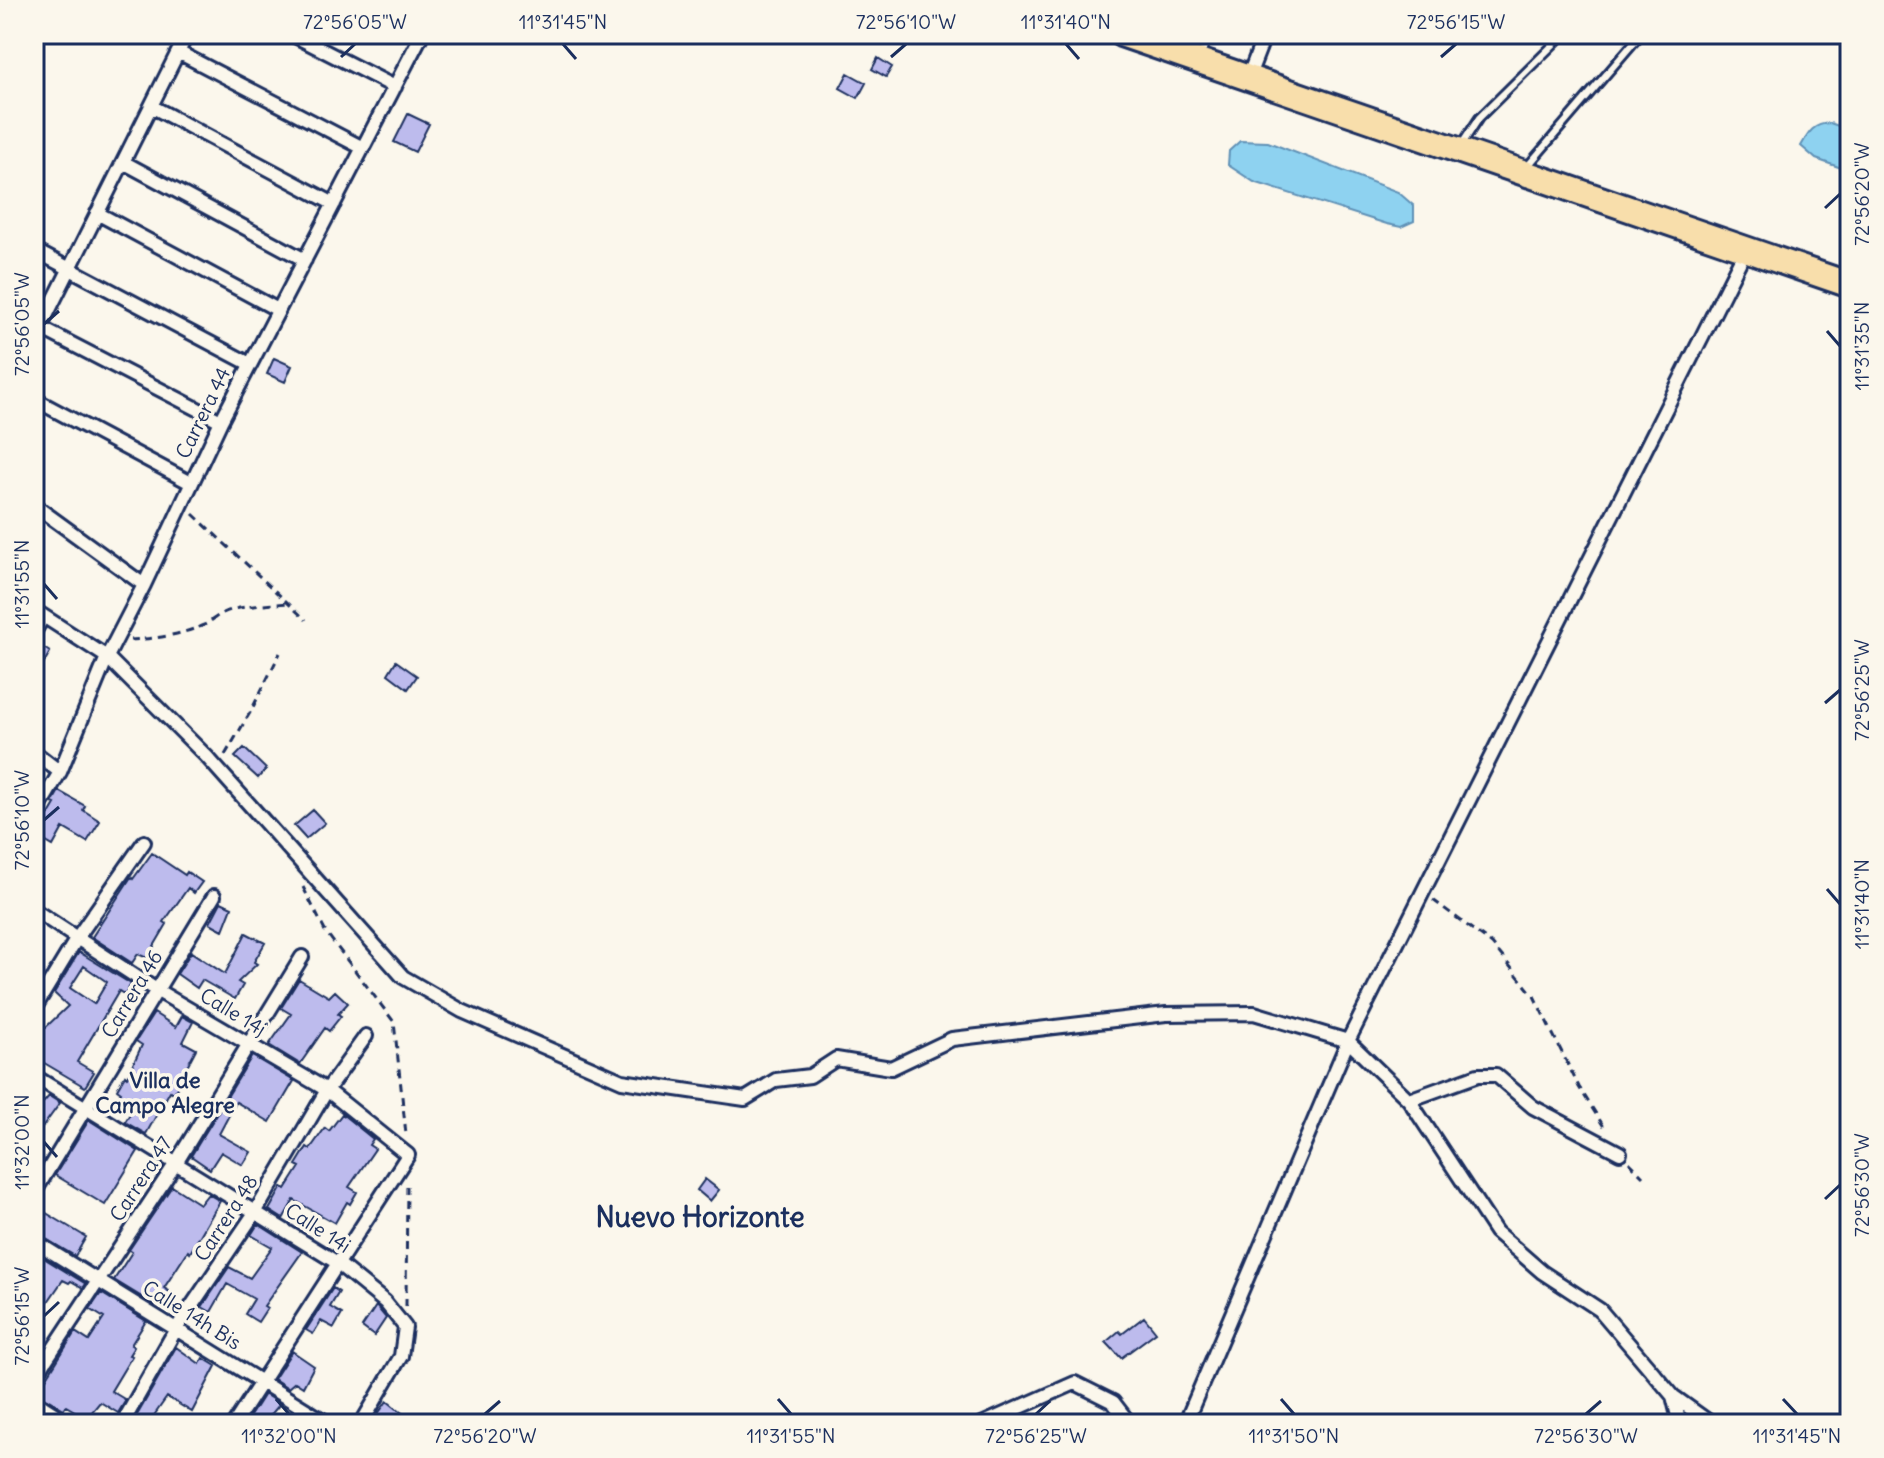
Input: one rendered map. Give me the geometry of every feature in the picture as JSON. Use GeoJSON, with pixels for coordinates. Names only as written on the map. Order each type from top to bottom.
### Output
{"type":"FeatureCollection","features":[{"type":"Feature","properties":{"kind":"highway"},"geometry":{"type":"LineString","coordinates":[[1131,36],[1850,285]]}},
{"type":"Feature","properties":{"kind":"street"},"geometry":{"type":"LineString","coordinates":[[34,340],[37,326],[69,269],[187,34]]}},
{"type":"Feature","properties":{"kind":"street"},"geometry":{"type":"LineString","coordinates":[[291,34],[395,87]]}},
{"type":"Feature","properties":{"kind":"street","name":"Carrera 44"},"geometry":{"type":"LineString","coordinates":[[34,816],[60,772],[116,637],[144,585],[221,421],[422,34]]}},
{"type":"Feature","properties":{"kind":"street"},"geometry":{"type":"LineString","coordinates":[[1248,78],[1265,34]]}},
{"type":"Feature","properties":{"kind":"street"},"geometry":{"type":"LineString","coordinates":[[178,52],[363,148]]}},
{"type":"Feature","properties":{"kind":"street"},"geometry":{"type":"LineString","coordinates":[[151,106],[334,204]]}},
{"type":"Feature","properties":{"kind":"street"},"geometry":{"type":"LineString","coordinates":[[123,162],[305,260]]}},
{"type":"Feature","properties":{"kind":"street"},"geometry":{"type":"LineString","coordinates":[[97,213],[278,310]]}},
{"type":"Feature","properties":{"kind":"street"},"geometry":{"type":"LineString","coordinates":[[1185,1424],[1348,1041],[1746,249]]}},
{"type":"Feature","properties":{"kind":"street"},"geometry":{"type":"LineString","coordinates":[[34,250],[250,364]]}},
{"type":"Feature","properties":{"kind":"street"},"geometry":{"type":"LineString","coordinates":[[37,326],[221,421]]}},
{"type":"Feature","properties":{"kind":"street"},"geometry":{"type":"LineString","coordinates":[[34,399],[191,483]]}},
{"type":"Feature","properties":{"kind":"street"},"geometry":{"type":"LineString","coordinates":[[34,505],[144,585]]}},
{"type":"Feature","properties":{"kind":"street"},"geometry":{"type":"LineString","coordinates":[[34,632],[39,613],[107,657],[218,768],[403,977],[462,1011],[622,1081],[745,1099],[776,1080],[810,1076],[836,1059],[891,1068],[952,1039],[1166,1014],[1254,1013],[1348,1041],[1409,1100],[1496,1232],[1542,1272],[1600,1310],[1673,1396],[1712,1424]]}},
{"type":"Feature","properties":{"kind":"street"},"geometry":{"type":"LineString","coordinates":[[34,752],[60,772]]}},
{"type":"Feature","properties":{"kind":"street"},"geometry":{"type":"LineString","coordinates":[[34,1009],[77,938],[144,842]]}},
{"type":"Feature","properties":{"kind":"street","name":"Carrera 46"},"geometry":{"type":"LineString","coordinates":[[34,1193],[214,896]]}},
{"type":"Feature","properties":{"kind":"street","name":"Calle 14j"},"geometry":{"type":"LineString","coordinates":[[34,910],[158,991],[327,1090],[408,1155]]}},
{"type":"Feature","properties":{"kind":"street","name":"Carrera 47"},"geometry":{"type":"LineString","coordinates":[[34,1378],[176,1163],[302,957]]}},
{"type":"Feature","properties":{"kind":"street","name":"Carrera 48"},"geometry":{"type":"LineString","coordinates":[[122,1424],[176,1329],[256,1211],[327,1090],[366,1036]]}},
{"type":"Feature","properties":{"kind":"street"},"geometry":{"type":"LineString","coordinates":[[1409,1100],[1478,1075],[1496,1075],[1533,1107],[1620,1153]]}},
{"type":"Feature","properties":{"kind":"street","name":"Calle 14i"},"geometry":{"type":"LineString","coordinates":[[34,1076],[336,1262],[385,1302],[405,1327]]}},
{"type":"Feature","properties":{"kind":"street"},"geometry":{"type":"LineString","coordinates":[[234,1424],[408,1155]]}},
{"type":"Feature","properties":{"kind":"street","name":"Calle 14h Bis"},"geometry":{"type":"LineString","coordinates":[[34,1241],[329,1424]]}},
{"type":"Feature","properties":{"kind":"street"},"geometry":{"type":"LineString","coordinates":[[361,1424],[401,1356],[405,1327]]}},
{"type":"Feature","properties":{"kind":"street"},"geometry":{"type":"LineString","coordinates":[[982,1424],[1075,1383],[1113,1402],[1130,1424]]}},
{"type":"Feature","properties":{"kind":"street"},"geometry":{"type":"LineString","coordinates":[[1673,1396],[1680,1424]]}},
{"type":"Feature","properties":{"kind":"street"},"geometry":{"type":"LineString","coordinates":[[34,1401],[70,1424]]}},
{"type":"Feature","properties":{"kind":"lane"},"geometry":{"type":"LineString","coordinates":[[1198,61],[1209,34]]}},
{"type":"Feature","properties":{"kind":"lane"},"geometry":{"type":"LineString","coordinates":[[1458,150],[1479,118],[1564,34]]}},
{"type":"Feature","properties":{"kind":"lane"},"geometry":{"type":"LineString","coordinates":[[1523,172],[1641,34]]}},
{"type":"Feature","properties":{"kind":"path"},"geometry":{"type":"LineString","coordinates":[[181,503],[306,620]]}},
{"type":"Feature","properties":{"kind":"path"},"geometry":{"type":"LineString","coordinates":[[116,637],[147,640],[206,625],[224,613],[288,603]]}},
{"type":"Feature","properties":{"kind":"path"},"geometry":{"type":"LineString","coordinates":[[218,768],[280,653]]}},
{"type":"Feature","properties":{"kind":"path"},"geometry":{"type":"LineString","coordinates":[[297,875],[325,931],[394,1022],[408,1155],[405,1327]]}},
{"type":"Feature","properties":{"kind":"path"},"geometry":{"type":"LineString","coordinates":[[1424,893],[1492,944],[1534,996],[1579,1087],[1620,1153],[1643,1176]]}},
{"type":"Feature","properties":{"kind":"water"},"geometry":{"type":"Polygon","coordinates":[[[1830,123],[1850,130],[1850,171],[1816,159],[1801,146],[1812,130],[1830,123]]]}},
{"type":"Feature","properties":{"kind":"water"},"geometry":{"type":"Polygon","coordinates":[[[1240,141],[1268,142],[1398,192],[1414,206],[1414,221],[1401,227],[1387,224],[1254,182],[1228,165],[1229,151],[1240,141]]]}},
{"type":"Feature","properties":{"kind":"building"},"geometry":{"type":"Polygon","coordinates":[[[878,58],[892,67],[886,77],[872,69],[878,58]]]}},
{"type":"Feature","properties":{"kind":"building"},"geometry":{"type":"Polygon","coordinates":[[[848,73],[866,83],[858,98],[840,88],[848,73]]]}},
{"type":"Feature","properties":{"kind":"building"},"geometry":{"type":"Polygon","coordinates":[[[408,114],[429,124],[415,152],[394,142],[408,114]]]}},
{"type":"Feature","properties":{"kind":"building"},"geometry":{"type":"Polygon","coordinates":[[[274,358],[292,366],[285,382],[267,374],[274,358]]]}},
{"type":"Feature","properties":{"kind":"building"},"geometry":{"type":"Polygon","coordinates":[[[34,642],[50,652],[34,680],[34,642]]]}},
{"type":"Feature","properties":{"kind":"building"},"geometry":{"type":"Polygon","coordinates":[[[396,661],[417,676],[408,689],[388,674],[396,661]]]}},
{"type":"Feature","properties":{"kind":"building"},"geometry":{"type":"Polygon","coordinates":[[[244,748],[266,769],[258,778],[235,757],[244,748]]]}},
{"type":"Feature","properties":{"kind":"building"},"geometry":{"type":"Polygon","coordinates":[[[59,791],[85,806],[83,810],[100,821],[87,842],[63,828],[53,846],[36,836],[59,791]]]}},
{"type":"Feature","properties":{"kind":"building"},"geometry":{"type":"Polygon","coordinates":[[[313,810],[325,823],[306,839],[294,826],[313,810]]]}},
{"type":"Feature","properties":{"kind":"building"},"geometry":{"type":"Polygon","coordinates":[[[152,853],[185,875],[187,872],[202,882],[194,893],[188,888],[164,922],[167,924],[147,958],[138,954],[132,963],[92,937],[131,877],[133,879],[152,853]]]}},
{"type":"Feature","properties":{"kind":"building"},"geometry":{"type":"Polygon","coordinates":[[[221,902],[232,907],[223,930],[210,923],[221,902]]]}},
{"type":"Feature","properties":{"kind":"building"},"geometry":{"type":"Polygon","coordinates":[[[246,933],[265,943],[254,962],[257,964],[238,982],[243,985],[235,999],[202,980],[197,988],[177,974],[191,952],[225,974],[246,933]]]}},
{"type":"Feature","properties":{"kind":"building"},"geometry":{"type":"Polygon","coordinates":[[[79,952],[131,984],[125,995],[119,991],[77,1062],[94,1072],[85,1087],[34,1057],[34,1021],[46,1027],[68,1006],[54,993],[79,952]],[[84,966],[70,988],[94,1004],[107,982],[84,966]]]}},
{"type":"Feature","properties":{"kind":"building"},"geometry":{"type":"Polygon","coordinates":[[[299,979],[329,997],[335,991],[348,1003],[329,1031],[325,1028],[300,1064],[269,1045],[291,1014],[281,1008],[299,979]]]}},
{"type":"Feature","properties":{"kind":"building"},"geometry":{"type":"Polygon","coordinates":[[[154,1013],[176,1027],[182,1016],[193,1022],[183,1042],[196,1049],[174,1093],[170,1091],[146,1134],[125,1122],[131,1112],[115,1103],[121,1092],[117,1089],[125,1075],[127,1077],[142,1045],[136,1041],[154,1013]]]}},
{"type":"Feature","properties":{"kind":"building"},"geometry":{"type":"Polygon","coordinates":[[[252,1056],[294,1081],[270,1122],[236,1102],[219,1134],[251,1152],[243,1165],[221,1152],[210,1169],[191,1156],[252,1056]]]}},
{"type":"Feature","properties":{"kind":"building"},"geometry":{"type":"Polygon","coordinates":[[[34,1095],[44,1102],[49,1096],[60,1103],[34,1139],[34,1095]]]}},
{"type":"Feature","properties":{"kind":"building"},"geometry":{"type":"Polygon","coordinates":[[[342,1114],[373,1139],[369,1145],[375,1149],[349,1187],[357,1192],[350,1204],[347,1202],[335,1223],[294,1200],[283,1219],[269,1210],[282,1187],[286,1189],[300,1167],[296,1165],[307,1147],[310,1149],[325,1128],[329,1131],[342,1114]]]}},
{"type":"Feature","properties":{"kind":"building"},"geometry":{"type":"Polygon","coordinates":[[[89,1120],[138,1151],[105,1205],[55,1175],[89,1120]]]}},
{"type":"Feature","properties":{"kind":"building"},"geometry":{"type":"Polygon","coordinates":[[[705,1179],[719,1190],[710,1201],[697,1190],[705,1179]]]}},
{"type":"Feature","properties":{"kind":"building"},"geometry":{"type":"Polygon","coordinates":[[[172,1186],[200,1204],[208,1194],[220,1201],[190,1253],[188,1251],[164,1288],[169,1291],[163,1305],[157,1301],[155,1305],[114,1280],[132,1252],[129,1250],[172,1186]]]}},
{"type":"Feature","properties":{"kind":"building"},"geometry":{"type":"Polygon","coordinates":[[[38,1208],[86,1237],[75,1256],[34,1232],[34,1216],[38,1208]]]}},
{"type":"Feature","properties":{"kind":"building"},"geometry":{"type":"Polygon","coordinates":[[[258,1224],[302,1252],[264,1306],[267,1308],[258,1322],[245,1314],[254,1299],[227,1284],[211,1312],[202,1307],[229,1267],[250,1278],[272,1247],[251,1235],[258,1224]]]}},
{"type":"Feature","properties":{"kind":"building"},"geometry":{"type":"Polygon","coordinates":[[[34,1252],[86,1284],[83,1288],[63,1280],[34,1322],[34,1252]]]}},
{"type":"Feature","properties":{"kind":"building"},"geometry":{"type":"Polygon","coordinates":[[[333,1288],[339,1292],[330,1307],[342,1314],[334,1328],[321,1321],[313,1334],[306,1330],[333,1288]]]}},
{"type":"Feature","properties":{"kind":"building"},"geometry":{"type":"Polygon","coordinates":[[[101,1293],[146,1321],[131,1345],[134,1347],[129,1355],[132,1356],[111,1391],[126,1400],[118,1413],[100,1402],[87,1418],[37,1393],[75,1332],[89,1341],[104,1318],[90,1309],[101,1293]]]}},
{"type":"Feature","properties":{"kind":"building"},"geometry":{"type":"Polygon","coordinates":[[[376,1306],[386,1318],[374,1336],[362,1327],[376,1306]]]}},
{"type":"Feature","properties":{"kind":"building"},"geometry":{"type":"Polygon","coordinates":[[[1144,1317],[1156,1332],[1121,1358],[1106,1342],[1144,1317]]]}},
{"type":"Feature","properties":{"kind":"building"},"geometry":{"type":"Polygon","coordinates":[[[176,1347],[200,1364],[203,1358],[216,1366],[192,1412],[167,1397],[148,1424],[132,1424],[176,1347]]]}},
{"type":"Feature","properties":{"kind":"building"},"geometry":{"type":"Polygon","coordinates":[[[292,1351],[314,1366],[303,1387],[295,1382],[288,1388],[274,1379],[292,1351]]]}},
{"type":"Feature","properties":{"kind":"building"},"geometry":{"type":"Polygon","coordinates":[[[264,1394],[280,1404],[263,1424],[245,1424],[264,1394]]]}},
{"type":"Feature","properties":{"kind":"building"},"geometry":{"type":"Polygon","coordinates":[[[387,1401],[416,1424],[371,1424],[387,1401]]]}},
{"type":"Feature","properties":{"kind":"district","name":"Villa de Campo Alegre"},"geometry":{"type":"Point","coordinates":[165,1092]}},
{"type":"Feature","properties":{"kind":"district","name":"Nuevo Horizonte"},"geometry":{"type":"Point","coordinates":[700,1217]}}]}
